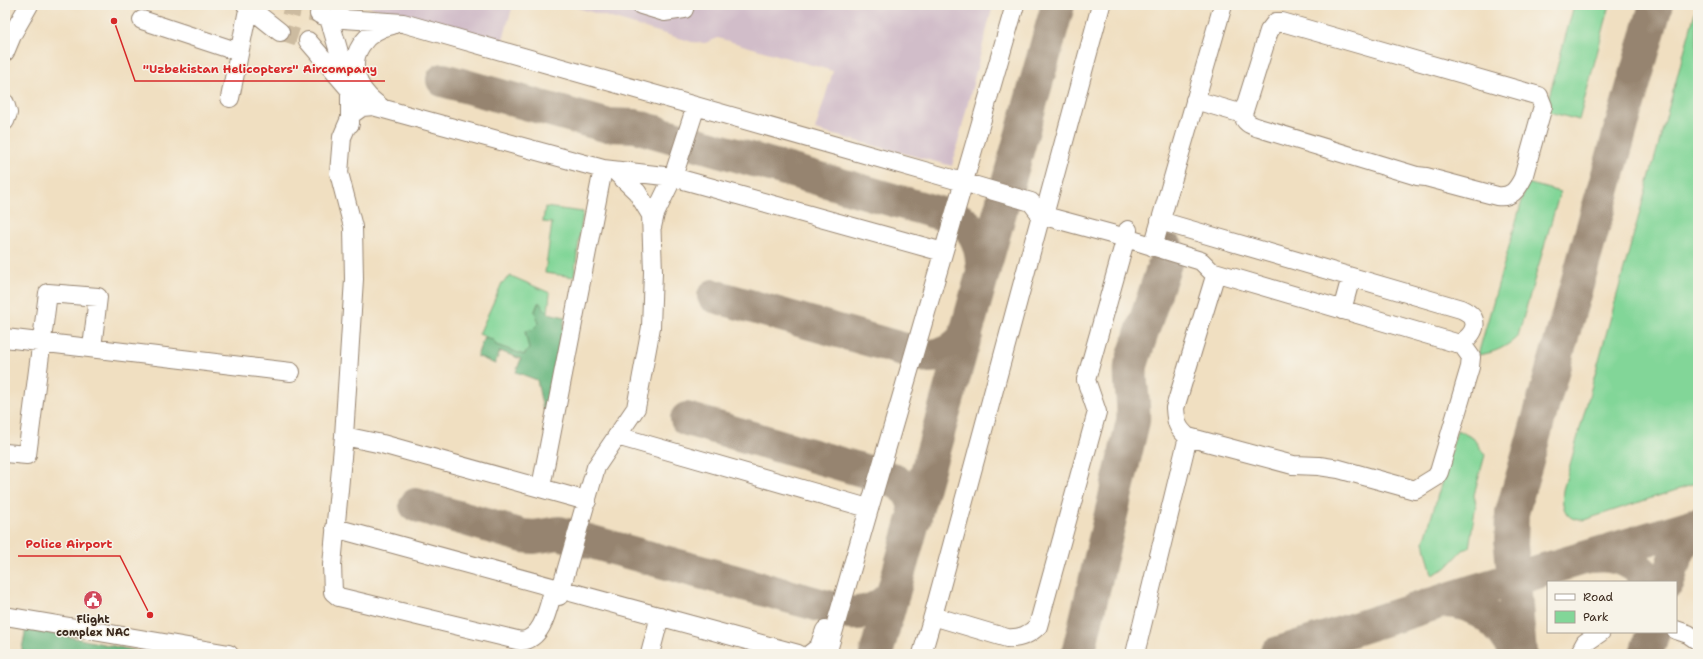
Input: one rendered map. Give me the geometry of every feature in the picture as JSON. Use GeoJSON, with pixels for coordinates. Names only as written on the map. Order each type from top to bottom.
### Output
{"type":"FeatureCollection","features":[{"type":"Feature","properties":{"kind":"lane"},"geometry":{"type":"LineString","coordinates":[[5,52],[22,5]]}},
{"type":"Feature","properties":{"kind":"lane"},"geometry":{"type":"LineString","coordinates":[[13,33],[29,5]]}},
{"type":"Feature","properties":{"kind":"lane"},"geometry":{"type":"LineString","coordinates":[[230,98],[248,5],[280,32]]}},
{"type":"Feature","properties":{"kind":"lane"},"geometry":{"type":"LineString","coordinates":[[641,5],[664,12],[684,9],[685,5]]}},
{"type":"Feature","properties":{"kind":"lane"},"geometry":{"type":"LineString","coordinates":[[810,654],[817,650],[823,640],[865,507],[940,251],[1015,5]]}},
{"type":"Feature","properties":{"kind":"lane"},"geometry":{"type":"LineString","coordinates":[[922,654],[1102,5]]}},
{"type":"Feature","properties":{"kind":"lane"},"geometry":{"type":"LineString","coordinates":[[1044,212],[1055,202],[1110,5]]}},
{"type":"Feature","properties":{"kind":"lane"},"geometry":{"type":"LineString","coordinates":[[1159,246],[1160,221],[1223,5]]}},
{"type":"Feature","properties":{"kind":"lane"},"geometry":{"type":"LineString","coordinates":[[350,90],[324,16],[403,23],[696,106],[963,178],[978,178],[1034,194],[1044,212],[1127,234],[1201,261],[1211,271],[1216,273],[1461,343],[1471,357],[1470,367],[1439,472],[1436,477],[1415,490],[1338,469],[1319,466],[1293,465],[1188,437],[1179,430],[1176,422],[1175,408],[1216,273]]}},
{"type":"Feature","properties":{"kind":"lane"},"geometry":{"type":"LineString","coordinates":[[142,20],[239,52]]}},
{"type":"Feature","properties":{"kind":"lane"},"geometry":{"type":"LineString","coordinates":[[1276,22],[1282,22],[1534,94],[1542,99],[1543,106],[1522,178],[1514,192],[1504,197],[1426,177],[1416,176],[1259,128],[1247,123],[1243,114],[1269,31],[1276,22]]}},
{"type":"Feature","properties":{"kind":"lane"},"geometry":{"type":"LineString","coordinates":[[403,23],[374,31],[362,43],[356,60],[350,90],[350,116],[346,167],[347,182],[359,227],[360,278],[338,533],[338,586],[342,590],[518,635],[527,634],[534,629],[557,592],[605,466],[636,408],[651,328],[654,300],[653,222],[673,177],[696,106]]}},
{"type":"Feature","properties":{"kind":"lane"},"geometry":{"type":"LineString","coordinates":[[308,41],[350,90]]}},
{"type":"Feature","properties":{"kind":"lane"},"geometry":{"type":"LineString","coordinates":[[356,60],[356,75],[360,86],[368,97],[382,108]]}},
{"type":"Feature","properties":{"kind":"lane"},"geometry":{"type":"LineString","coordinates":[[1195,100],[1243,114]]}},
{"type":"Feature","properties":{"kind":"lane"},"geometry":{"type":"LineString","coordinates":[[5,103],[8,113],[5,121]]}},
{"type":"Feature","properties":{"kind":"lane"},"geometry":{"type":"LineString","coordinates":[[350,116],[364,106],[382,108],[609,171],[673,177],[940,251]]}},
{"type":"Feature","properties":{"kind":"lane"},"geometry":{"type":"LineString","coordinates":[[609,171],[637,192],[653,222]]}},
{"type":"Feature","properties":{"kind":"lane"},"geometry":{"type":"LineString","coordinates":[[541,488],[609,171]]}},
{"type":"Feature","properties":{"kind":"lane"},"geometry":{"type":"LineString","coordinates":[[1160,221],[1471,314],[1475,320],[1473,330],[1470,337],[1461,343]]}},
{"type":"Feature","properties":{"kind":"lane"},"geometry":{"type":"LineString","coordinates":[[933,616],[1005,646],[1015,639],[1031,633],[1038,626],[1042,618],[1097,412],[1086,380],[1127,234]]}},
{"type":"Feature","properties":{"kind":"lane"},"geometry":{"type":"LineString","coordinates":[[1342,310],[1351,277]]}},
{"type":"Feature","properties":{"kind":"lane"},"geometry":{"type":"LineString","coordinates":[[5,453],[27,455],[48,293],[98,298],[92,348]]}},
{"type":"Feature","properties":{"kind":"lane"},"geometry":{"type":"LineString","coordinates":[[5,338],[291,372]]}},
{"type":"Feature","properties":{"kind":"lane"},"geometry":{"type":"LineString","coordinates":[[347,437],[382,444],[586,501]]}},
{"type":"Feature","properties":{"kind":"lane"},"geometry":{"type":"LineString","coordinates":[[557,592],[596,467],[620,437]]}},
{"type":"Feature","properties":{"kind":"lane"},"geometry":{"type":"LineString","coordinates":[[620,437],[865,507]]}},
{"type":"Feature","properties":{"kind":"lane"},"geometry":{"type":"LineString","coordinates":[[1135,654],[1188,437]]}},
{"type":"Feature","properties":{"kind":"lane"},"geometry":{"type":"LineString","coordinates":[[827,654],[865,507]]}},
{"type":"Feature","properties":{"kind":"lane"},"geometry":{"type":"LineString","coordinates":[[338,533],[662,621],[746,647],[759,654]]}},
{"type":"Feature","properties":{"kind":"lane"},"geometry":{"type":"LineString","coordinates":[[5,616],[186,651],[229,654]]}},
{"type":"Feature","properties":{"kind":"lane"},"geometry":{"type":"LineString","coordinates":[[650,654],[662,621]]}},
{"type":"Feature","properties":{"kind":"lane"},"geometry":{"type":"LineString","coordinates":[[658,654],[662,621]]}},
{"type":"Feature","properties":{"kind":"lane"},"geometry":{"type":"LineString","coordinates":[[662,621],[798,654]]}},
{"type":"Feature","properties":{"kind":"lane"},"geometry":{"type":"LineString","coordinates":[[1677,630],[1688,634],[1698,641]]}},
{"type":"Feature","properties":{"kind":"lane"},"geometry":{"type":"LineString","coordinates":[[1579,654],[1584,644],[1600,633]]}},
{"type":"Feature","properties":{"kind":"shaded area"},"geometry":{"type":"Polygon","coordinates":[[[362,5],[513,5],[502,43],[362,5]]]}},
{"type":"Feature","properties":{"kind":"shaded area"},"geometry":{"type":"Polygon","coordinates":[[[568,5],[993,5],[952,166],[815,130],[833,71],[718,38],[705,43],[692,42],[568,5]]]}},
{"type":"Feature","properties":{"kind":"green space"},"geometry":{"type":"Polygon","coordinates":[[[1574,5],[1610,5],[1579,120],[1545,111],[1574,5]]]}},
{"type":"Feature","properties":{"kind":"green space"},"geometry":{"type":"Polygon","coordinates":[[[1697,5],[1698,483],[1584,520],[1578,520],[1572,518],[1566,512],[1563,502],[1563,490],[1697,5]]]}},
{"type":"Feature","properties":{"kind":"green space"},"geometry":{"type":"Polygon","coordinates":[[[1527,183],[1560,192],[1518,336],[1500,349],[1478,355],[1527,183]]]}},
{"type":"Feature","properties":{"kind":"green space"},"geometry":{"type":"Polygon","coordinates":[[[545,207],[583,212],[574,277],[545,273],[552,223],[543,222],[545,207]]]}},
{"type":"Feature","properties":{"kind":"green space"},"geometry":{"type":"Polygon","coordinates":[[[511,276],[550,293],[548,313],[538,303],[535,311],[539,323],[532,330],[525,331],[529,349],[523,355],[496,345],[493,340],[479,334],[502,283],[511,276]]]}},
{"type":"Feature","properties":{"kind":"green space"},"geometry":{"type":"Polygon","coordinates":[[[539,302],[548,313],[565,317],[548,411],[543,410],[537,380],[516,372],[521,359],[500,351],[495,364],[477,356],[484,337],[493,340],[496,345],[524,355],[529,349],[525,331],[532,330],[539,323],[535,311],[539,302]]]}},
{"type":"Feature","properties":{"kind":"green space"},"geometry":{"type":"Polygon","coordinates":[[[1457,430],[1473,438],[1485,455],[1474,495],[1476,504],[1469,548],[1463,550],[1446,568],[1432,575],[1424,542],[1457,430]]]}},
{"type":"Feature","properties":{"kind":"green space"},"geometry":{"type":"Polygon","coordinates":[[[26,628],[152,654],[21,654],[26,628]]]}},
{"type":"Feature","properties":{"kind":"taxiway"},"geometry":{"type":"LineString","coordinates":[[876,654],[1058,5]]}},
{"type":"Feature","properties":{"kind":"taxiway"},"geometry":{"type":"LineString","coordinates":[[1520,654],[1511,545],[1512,513],[1656,5]]}},
{"type":"Feature","properties":{"kind":"taxiway"},"geometry":{"type":"LineString","coordinates":[[443,80],[605,125],[635,126],[956,218],[963,222],[974,234],[980,248],[983,272]]}},
{"type":"Feature","properties":{"kind":"taxiway"},"geometry":{"type":"LineString","coordinates":[[1078,654],[1133,421],[1131,365],[1169,251]]}},
{"type":"Feature","properties":{"kind":"taxiway"},"geometry":{"type":"LineString","coordinates":[[714,296],[927,356],[939,355],[949,351],[954,348],[966,335]]}},
{"type":"Feature","properties":{"kind":"taxiway"},"geometry":{"type":"LineString","coordinates":[[687,419],[889,478],[901,485],[909,493],[914,504],[915,518]]}},
{"type":"Feature","properties":{"kind":"taxiway"},"geometry":{"type":"LineString","coordinates":[[416,505],[523,536],[534,537],[559,533],[849,613],[862,613],[874,609],[884,603],[893,594]]}},
{"type":"Feature","properties":{"kind":"taxiway"},"geometry":{"type":"LineString","coordinates":[[1276,654],[1474,591],[1698,524]]}},
{"type":"Feature","properties":{"kind":"taxiway"},"geometry":{"type":"LineString","coordinates":[[1668,581],[1678,552],[1686,539],[1698,528]]}},
{"type":"Feature","properties":{"kind":"taxiway"},"geometry":{"type":"LineString","coordinates":[[1594,556],[1610,556],[1625,561],[1639,570],[1649,581]]}},
{"type":"Feature","properties":{"kind":"taxiway"},"geometry":{"type":"LineString","coordinates":[[1442,601],[1466,605],[1477,609],[1487,616],[1504,633],[1517,654]]}},
{"type":"Feature","properties":{"kind":"taxiway"},"geometry":{"type":"LineString","coordinates":[[1646,654],[1653,633]]}},
{"type":"Feature","properties":{"kind":"tunnel"},"geometry":{"type":"LineString","coordinates":[[284,5],[319,14]]}},
{"type":"Feature","properties":{"kind":"tunnel"},"geometry":{"type":"LineString","coordinates":[[280,32],[308,41]]}},
{"type":"Feature","properties":{"kind":"place","name":"\"Uzbekistan Helicopters\" Aircompany"},"geometry":{"type":"Point","coordinates":[114,21]}},
{"type":"Feature","properties":{"kind":"place","name":"Flight complex NAC"},"geometry":{"type":"Point","coordinates":[93,600]}},
{"type":"Feature","properties":{"kind":"place","name":"Police Airport"},"geometry":{"type":"Point","coordinates":[150,615]}}]}
